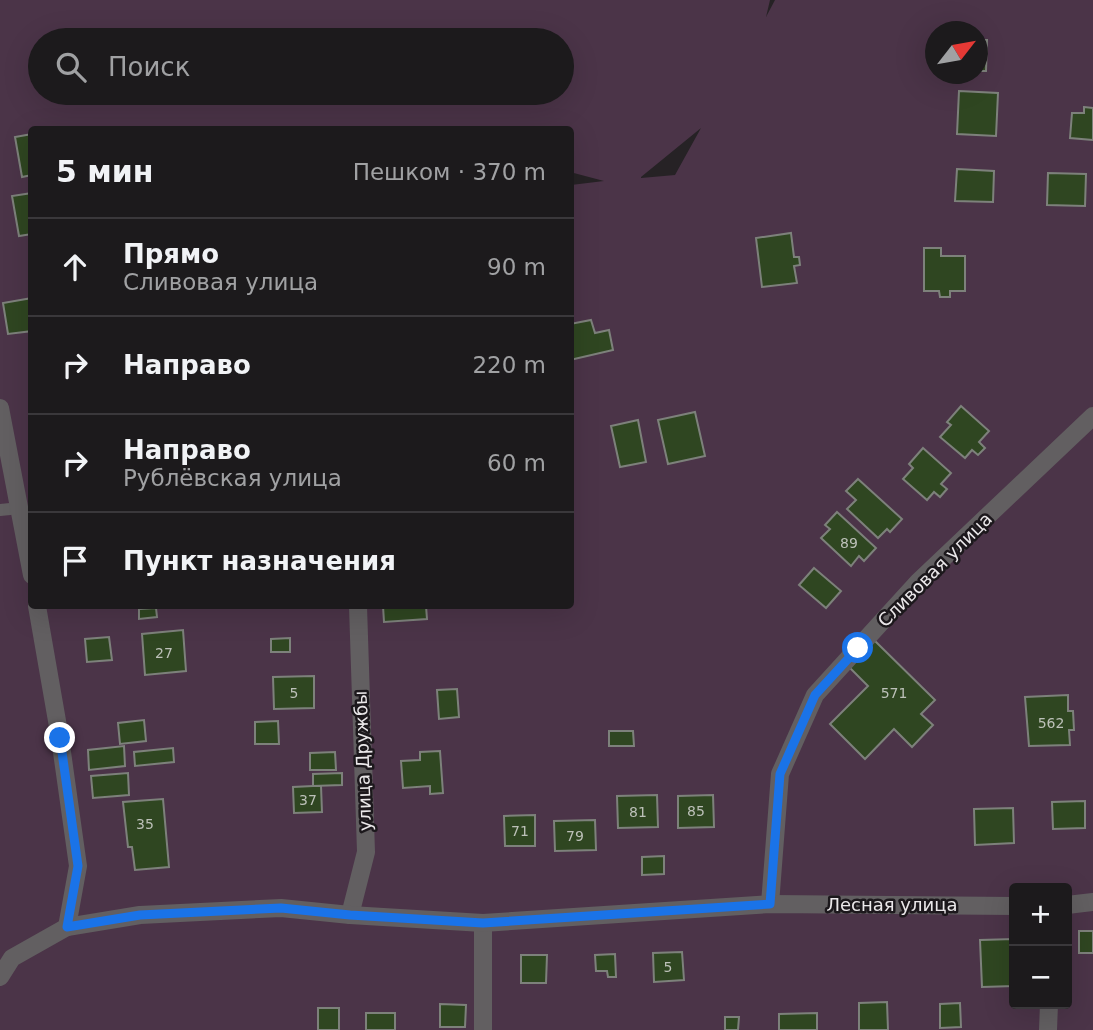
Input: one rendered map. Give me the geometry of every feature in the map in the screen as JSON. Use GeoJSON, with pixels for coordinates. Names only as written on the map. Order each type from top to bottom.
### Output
{"type":"FeatureCollection","features":[{"type":"Feature","properties":{"kind":"street"},"geometry":{"type":"LineString","coordinates":[[0,408],[28,553]]}},
{"type":"Feature","properties":{"kind":"street","name":"Сливовая улица"},"geometry":{"type":"LineString","coordinates":[[770,904],[780,774],[815,695],[918,582],[1093,416]]}},
{"type":"Feature","properties":{"kind":"street"},"geometry":{"type":"LineString","coordinates":[[0,977],[12,958],[67,927],[78,866],[60,738],[38,609]]}},
{"type":"Feature","properties":{"kind":"street","name":"улица Дружбы"},"geometry":{"type":"LineString","coordinates":[[350,915],[366,852],[358,609]]}},
{"type":"Feature","properties":{"kind":"street"},"geometry":{"type":"LineString","coordinates":[[1072,904],[1093,902]]}},
{"type":"Feature","properties":{"kind":"street","name":"Лесная улица"},"geometry":{"type":"LineString","coordinates":[[67,927],[140,915],[281,908],[483,923],[770,904],[1009,905]]}},
{"type":"Feature","properties":{"kind":"street"},"geometry":{"type":"LineString","coordinates":[[483,923],[483,1030]]}},
{"type":"Feature","properties":{"kind":"street"},"geometry":{"type":"LineString","coordinates":[[1048,1030],[1049,1009]]}},
{"type":"Feature","properties":{"kind":"lane"},"geometry":{"type":"LineString","coordinates":[[0,510],[20,508]]}},
{"type":"Feature","properties":{"kind":"shaded area"},"geometry":{"type":"Polygon","coordinates":[[[0,0],[770,0],[766,17],[775,0],[1093,0],[1093,1030],[0,1030],[0,0]],[[701,128],[641,178],[675,175],[701,128]]]}},
{"type":"Feature","properties":{"kind":"building"},"geometry":{"type":"Polygon","coordinates":[[[959,91],[998,93],[996,136],[957,134],[959,91]]]}},
{"type":"Feature","properties":{"kind":"building"},"geometry":{"type":"Polygon","coordinates":[[[1084,107],[1093,108],[1093,140],[1070,138],[1072,113],[1084,113],[1084,107]]]}},
{"type":"Feature","properties":{"kind":"building"},"geometry":{"type":"Polygon","coordinates":[[[28,135],[28,176],[22,177],[15,137],[28,135]]]}},
{"type":"Feature","properties":{"kind":"building"},"geometry":{"type":"Polygon","coordinates":[[[957,169],[994,171],[993,202],[955,201],[957,169]]]}},
{"type":"Feature","properties":{"kind":"building"},"geometry":{"type":"Polygon","coordinates":[[[1048,173],[1086,174],[1085,206],[1047,205],[1048,173]]]}},
{"type":"Feature","properties":{"kind":"building"},"geometry":{"type":"Polygon","coordinates":[[[28,194],[28,235],[19,236],[12,196],[28,194]]]}},
{"type":"Feature","properties":{"kind":"building"},"geometry":{"type":"Polygon","coordinates":[[[791,233],[794,257],[799,257],[800,265],[794,266],[797,283],[762,287],[756,238],[791,233]]]}},
{"type":"Feature","properties":{"kind":"building"},"geometry":{"type":"Polygon","coordinates":[[[924,248],[941,248],[941,256],[965,256],[965,291],[950,291],[950,297],[940,297],[939,291],[924,291],[924,248]]]}},
{"type":"Feature","properties":{"kind":"building"},"geometry":{"type":"Polygon","coordinates":[[[28,299],[28,332],[8,334],[3,303],[28,299]]]}},
{"type":"Feature","properties":{"kind":"building"},"geometry":{"type":"Polygon","coordinates":[[[591,320],[595,333],[609,330],[613,350],[574,359],[574,323],[591,320]]]}},
{"type":"Feature","properties":{"kind":"building"},"geometry":{"type":"Polygon","coordinates":[[[961,406],[989,431],[979,442],[985,448],[978,455],[972,450],[965,458],[940,437],[951,425],[947,422],[961,406]]]}},
{"type":"Feature","properties":{"kind":"building"},"geometry":{"type":"Polygon","coordinates":[[[695,412],[705,456],[668,464],[658,420],[695,412]]]}},
{"type":"Feature","properties":{"kind":"building"},"geometry":{"type":"Polygon","coordinates":[[[638,420],[646,462],[620,467],[611,426],[638,420]]]}},
{"type":"Feature","properties":{"kind":"building"},"geometry":{"type":"Polygon","coordinates":[[[923,448],[951,473],[941,484],[947,489],[940,497],[934,492],[927,500],[903,479],[913,468],[909,464],[923,448]]]}},
{"type":"Feature","properties":{"kind":"building"},"geometry":{"type":"Polygon","coordinates":[[[858,479],[902,519],[890,532],[887,529],[878,538],[847,509],[856,500],[846,491],[858,479]]]}},
{"type":"Feature","properties":{"kind":"building"},"geometry":{"type":"Polygon","coordinates":[[[837,512],[876,548],[864,561],[859,556],[851,566],[821,538],[830,529],[825,525],[837,512]]]}},
{"type":"Feature","properties":{"kind":"building"},"geometry":{"type":"Polygon","coordinates":[[[814,568],[841,591],[826,608],[799,585],[814,568]]]}},
{"type":"Feature","properties":{"kind":"building"},"geometry":{"type":"Polygon","coordinates":[[[139,609],[156,609],[157,617],[139,619],[139,609]]]}},
{"type":"Feature","properties":{"kind":"building"},"geometry":{"type":"Polygon","coordinates":[[[383,609],[426,609],[427,619],[384,622],[383,609]]]}},
{"type":"Feature","properties":{"kind":"building"},"geometry":{"type":"Polygon","coordinates":[[[183,630],[186,671],[145,675],[142,634],[183,630]]]}},
{"type":"Feature","properties":{"kind":"building"},"geometry":{"type":"Polygon","coordinates":[[[109,637],[112,660],[87,662],[85,639],[109,637]]]}},
{"type":"Feature","properties":{"kind":"building"},"geometry":{"type":"Polygon","coordinates":[[[290,638],[290,652],[271,652],[271,639],[290,638]]]}},
{"type":"Feature","properties":{"kind":"building"},"geometry":{"type":"Polygon","coordinates":[[[874,640],[935,700],[921,714],[933,725],[912,747],[894,729],[865,759],[830,724],[868,686],[848,666],[874,640]]]}},
{"type":"Feature","properties":{"kind":"building"},"geometry":{"type":"Polygon","coordinates":[[[314,676],[314,708],[274,709],[273,677],[314,676]]]}},
{"type":"Feature","properties":{"kind":"building"},"geometry":{"type":"Polygon","coordinates":[[[457,689],[459,717],[439,719],[437,690],[457,689]]]}},
{"type":"Feature","properties":{"kind":"building"},"geometry":{"type":"Polygon","coordinates":[[[1068,695],[1068,711],[1073,711],[1074,730],[1069,730],[1070,745],[1029,746],[1025,697],[1068,695]]]}},
{"type":"Feature","properties":{"kind":"building"},"geometry":{"type":"Polygon","coordinates":[[[144,720],[146,741],[120,744],[118,723],[144,720]]]}},
{"type":"Feature","properties":{"kind":"building"},"geometry":{"type":"Polygon","coordinates":[[[278,721],[279,744],[255,744],[255,722],[278,721]]]}},
{"type":"Feature","properties":{"kind":"building"},"geometry":{"type":"Polygon","coordinates":[[[609,731],[633,731],[634,746],[609,746],[609,731]]]}},
{"type":"Feature","properties":{"kind":"building"},"geometry":{"type":"Polygon","coordinates":[[[124,746],[125,766],[89,770],[88,750],[124,746]]]}},
{"type":"Feature","properties":{"kind":"building"},"geometry":{"type":"Polygon","coordinates":[[[173,748],[174,762],[135,766],[134,752],[173,748]]]}},
{"type":"Feature","properties":{"kind":"building"},"geometry":{"type":"Polygon","coordinates":[[[440,751],[443,793],[430,794],[430,786],[403,788],[401,761],[420,760],[420,752],[440,751]]]}},
{"type":"Feature","properties":{"kind":"building"},"geometry":{"type":"Polygon","coordinates":[[[335,752],[336,770],[310,770],[310,753],[335,752]]]}},
{"type":"Feature","properties":{"kind":"building"},"geometry":{"type":"Polygon","coordinates":[[[128,773],[129,795],[93,798],[91,776],[128,773]]]}},
{"type":"Feature","properties":{"kind":"building"},"geometry":{"type":"Polygon","coordinates":[[[342,773],[342,785],[313,786],[313,774],[342,773]]]}},
{"type":"Feature","properties":{"kind":"building"},"geometry":{"type":"Polygon","coordinates":[[[321,786],[322,812],[294,813],[293,787],[321,786]]]}},
{"type":"Feature","properties":{"kind":"building"},"geometry":{"type":"Polygon","coordinates":[[[657,795],[658,827],[618,828],[617,796],[657,795]]]}},
{"type":"Feature","properties":{"kind":"building"},"geometry":{"type":"Polygon","coordinates":[[[713,795],[714,827],[678,828],[678,796],[713,795]]]}},
{"type":"Feature","properties":{"kind":"building"},"geometry":{"type":"Polygon","coordinates":[[[163,799],[169,867],[135,870],[132,847],[128,847],[123,802],[163,799]]]}},
{"type":"Feature","properties":{"kind":"building"},"geometry":{"type":"Polygon","coordinates":[[[1085,801],[1085,828],[1053,829],[1052,802],[1085,801]]]}},
{"type":"Feature","properties":{"kind":"building"},"geometry":{"type":"Polygon","coordinates":[[[1013,808],[1014,843],[975,845],[974,809],[1013,808]]]}},
{"type":"Feature","properties":{"kind":"building"},"geometry":{"type":"Polygon","coordinates":[[[535,815],[535,846],[505,846],[504,816],[535,815]]]}},
{"type":"Feature","properties":{"kind":"building"},"geometry":{"type":"Polygon","coordinates":[[[595,820],[596,850],[555,851],[554,821],[595,820]]]}},
{"type":"Feature","properties":{"kind":"building"},"geometry":{"type":"Polygon","coordinates":[[[664,856],[664,874],[642,875],[642,857],[664,856]]]}},
{"type":"Feature","properties":{"kind":"building"},"geometry":{"type":"Polygon","coordinates":[[[1079,931],[1093,931],[1093,953],[1079,953],[1079,931]]]}},
{"type":"Feature","properties":{"kind":"building"},"geometry":{"type":"Polygon","coordinates":[[[1009,939],[1009,986],[982,987],[980,940],[1009,939]]]}},
{"type":"Feature","properties":{"kind":"building"},"geometry":{"type":"Polygon","coordinates":[[[682,952],[684,980],[654,982],[653,953],[682,952]]]}},
{"type":"Feature","properties":{"kind":"building"},"geometry":{"type":"Polygon","coordinates":[[[615,954],[616,977],[608,977],[607,971],[596,971],[595,955],[615,954]]]}},
{"type":"Feature","properties":{"kind":"building"},"geometry":{"type":"Polygon","coordinates":[[[521,955],[547,955],[546,983],[521,983],[521,955]]]}},
{"type":"Feature","properties":{"kind":"building"},"geometry":{"type":"Polygon","coordinates":[[[887,1002],[888,1030],[859,1030],[859,1003],[887,1002]]]}},
{"type":"Feature","properties":{"kind":"building"},"geometry":{"type":"Polygon","coordinates":[[[960,1003],[961,1027],[940,1028],[940,1004],[960,1003]]]}},
{"type":"Feature","properties":{"kind":"building"},"geometry":{"type":"Polygon","coordinates":[[[440,1004],[466,1005],[465,1027],[440,1027],[440,1004]]]}},
{"type":"Feature","properties":{"kind":"building"},"geometry":{"type":"Polygon","coordinates":[[[318,1008],[339,1008],[339,1030],[318,1030],[318,1008]]]}},
{"type":"Feature","properties":{"kind":"building"},"geometry":{"type":"Polygon","coordinates":[[[366,1013],[395,1013],[395,1030],[366,1030],[366,1013]]]}},
{"type":"Feature","properties":{"kind":"building"},"geometry":{"type":"Polygon","coordinates":[[[817,1013],[817,1030],[779,1030],[779,1014],[817,1013]]]}},
{"type":"Feature","properties":{"kind":"building"},"geometry":{"type":"Polygon","coordinates":[[[725,1017],[739,1017],[738,1030],[725,1030],[725,1017]]]}},
{"type":"Feature","properties":{"kind":"route"},"geometry":{"type":"LineString","coordinates":[[60,738],[78,866],[67,927],[140,915],[281,908],[483,923],[770,904],[780,774],[815,695],[858,648]]}}]}
